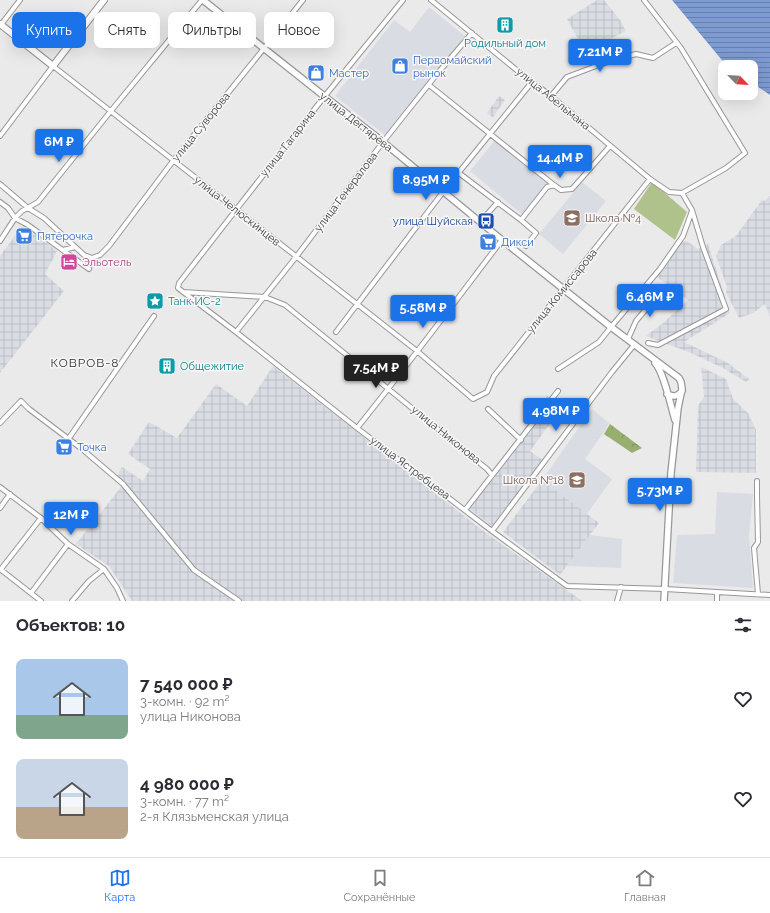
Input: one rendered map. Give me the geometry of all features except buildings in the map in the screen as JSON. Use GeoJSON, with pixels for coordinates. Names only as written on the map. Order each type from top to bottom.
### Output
{"type":"FeatureCollection","features":[{"type":"Feature","properties":{"kind":"main road"},"geometry":{"type":"LineString","coordinates":[[53,66],[104,0]]}},
{"type":"Feature","properties":{"kind":"main road","name":"улица Дегтярёва"},"geometry":{"type":"LineString","coordinates":[[202,0],[264,47]]}},
{"type":"Feature","properties":{"kind":"main road","name":"улица Челюскинцев"},"geometry":{"type":"LineString","coordinates":[[0,25],[53,66]]}},
{"type":"Feature","properties":{"kind":"main road","name":"улица Дегтярёва"},"geometry":{"type":"LineString","coordinates":[[265,48],[324,97],[383,142],[502,240],[640,349]]}},
{"type":"Feature","properties":{"kind":"main road"},"geometry":{"type":"LineString","coordinates":[[640,349],[679,378],[682,391],[678,408],[671,473],[664,601]]}},
{"type":"Feature","properties":{"kind":"main road"},"geometry":{"type":"LineString","coordinates":[[640,349],[658,366],[676,424]]}},
{"type":"Feature","properties":{"kind":"main road"},"geometry":{"type":"LineString","coordinates":[[665,386],[667,380],[671,377],[675,376],[679,378]]}},
{"type":"Feature","properties":{"kind":"main road"},"geometry":{"type":"LineString","coordinates":[[667,394],[676,396],[682,391]]}},
{"type":"Feature","properties":{"kind":"street"},"geometry":{"type":"LineString","coordinates":[[0,25],[20,0]]}},
{"type":"Feature","properties":{"kind":"street"},"geometry":{"type":"LineString","coordinates":[[0,241],[15,218],[22,211],[38,202],[202,0]]}},
{"type":"Feature","properties":{"kind":"street","name":"улица Суворова"},"geometry":{"type":"LineString","coordinates":[[294,12],[304,0]]}},
{"type":"Feature","properties":{"kind":"street","name":"улица Гагарина"},"geometry":{"type":"LineString","coordinates":[[178,288],[179,283],[324,97],[402,0]]}},
{"type":"Feature","properties":{"kind":"street","name":"улица Абельмана"},"geometry":{"type":"LineString","coordinates":[[431,0],[551,96],[650,179],[669,192],[682,193]]}},
{"type":"Feature","properties":{"kind":"street"},"geometry":{"type":"LineString","coordinates":[[644,0],[681,48],[745,153],[726,168],[682,193],[692,210],[703,247],[726,309],[658,345],[648,343]]}},
{"type":"Feature","properties":{"kind":"street","name":"улица Генералова"},"geometry":{"type":"LineString","coordinates":[[236,332],[296,257],[383,142],[472,33]]}},
{"type":"Feature","properties":{"kind":"street"},"geometry":{"type":"LineString","coordinates":[[551,96],[567,77],[604,63],[636,54],[653,58],[676,42]]}},
{"type":"Feature","properties":{"kind":"street","name":"улица Суворова"},"geometry":{"type":"LineString","coordinates":[[75,247],[84,255],[92,258],[104,252],[173,161],[265,48]]}},
{"type":"Feature","properties":{"kind":"street"},"geometry":{"type":"LineString","coordinates":[[0,136],[53,66]]}},
{"type":"Feature","properties":{"kind":"street","name":"улица Челюскинцев"},"geometry":{"type":"LineString","coordinates":[[53,66],[417,351],[473,398]]}},
{"type":"Feature","properties":{"kind":"street"},"geometry":{"type":"LineString","coordinates":[[336,332],[443,192],[532,82]]}},
{"type":"Feature","properties":{"kind":"street"},"geometry":{"type":"LineString","coordinates":[[429,85],[561,190],[572,189],[610,146]]}},
{"type":"Feature","properties":{"kind":"street"},"geometry":{"type":"LineString","coordinates":[[459,173],[536,233],[526,246]]}},
{"type":"Feature","properties":{"kind":"street","name":"улица Комиссарова"},"geometry":{"type":"LineString","coordinates":[[473,398],[487,392],[494,376],[650,179]]}},
{"type":"Feature","properties":{"kind":"street"},"geometry":{"type":"LineString","coordinates":[[0,184],[28,208],[44,218],[75,247]]}},
{"type":"Feature","properties":{"kind":"street"},"geometry":{"type":"LineString","coordinates":[[521,220],[548,187],[554,185]]}},
{"type":"Feature","properties":{"kind":"street"},"geometry":{"type":"LineString","coordinates":[[0,202],[8,208],[15,218],[28,225],[89,269]]}},
{"type":"Feature","properties":{"kind":"street"},"geometry":{"type":"LineString","coordinates":[[480,222],[498,202]]}},
{"type":"Feature","properties":{"kind":"street"},"geometry":{"type":"LineString","coordinates":[[558,369],[599,342],[660,269],[683,236],[692,210]]}},
{"type":"Feature","properties":{"kind":"street"},"geometry":{"type":"LineString","coordinates":[[357,428],[389,389],[502,240]]}},
{"type":"Feature","properties":{"kind":"street"},"geometry":{"type":"LineString","coordinates":[[63,250],[75,247]]}},
{"type":"Feature","properties":{"kind":"street","name":"улица Ястребцева"},"geometry":{"type":"LineString","coordinates":[[178,288],[357,428],[567,586],[770,594]]}},
{"type":"Feature","properties":{"kind":"street"},"geometry":{"type":"LineString","coordinates":[[628,339],[636,322],[662,290]]}},
{"type":"Feature","properties":{"kind":"street","name":"улица Никонова"},"geometry":{"type":"LineString","coordinates":[[182,292],[265,297],[285,305],[487,469],[492,475]]}},
{"type":"Feature","properties":{"kind":"street"},"geometry":{"type":"LineString","coordinates":[[69,438],[154,316]]}},
{"type":"Feature","properties":{"kind":"street"},"geometry":{"type":"LineString","coordinates":[[492,531],[634,345]]}},
{"type":"Feature","properties":{"kind":"street"},"geometry":{"type":"LineString","coordinates":[[465,510],[558,391]]}},
{"type":"Feature","properties":{"kind":"street"},"geometry":{"type":"LineString","coordinates":[[0,423],[21,401],[69,438],[123,484],[194,570],[239,601]]}},
{"type":"Feature","properties":{"kind":"street"},"geometry":{"type":"LineString","coordinates":[[488,409],[521,440]]}},
{"type":"Feature","properties":{"kind":"street"},"geometry":{"type":"LineString","coordinates":[[757,481],[758,542],[754,548],[758,594]]}},
{"type":"Feature","properties":{"kind":"street"},"geometry":{"type":"LineString","coordinates":[[0,487],[41,518],[68,544],[104,569],[117,588],[123,601]]}},
{"type":"Feature","properties":{"kind":"street"},"geometry":{"type":"LineString","coordinates":[[0,508],[10,494]]}},
{"type":"Feature","properties":{"kind":"street"},"geometry":{"type":"LineString","coordinates":[[41,518],[0,569],[41,601]]}},
{"type":"Feature","properties":{"kind":"street"},"geometry":{"type":"LineString","coordinates":[[31,593],[68,544]]}},
{"type":"Feature","properties":{"kind":"street"},"geometry":{"type":"LineString","coordinates":[[72,601],[89,580],[104,569]]}},
{"type":"Feature","properties":{"kind":"street"},"geometry":{"type":"LineString","coordinates":[[617,601],[621,588]]}},
{"type":"Feature","properties":{"kind":"street"},"geometry":{"type":"LineString","coordinates":[[717,592],[717,601]]}},
{"type":"Feature","properties":{"kind":"shaded area"},"geometry":{"type":"Polygon","coordinates":[[[597,0],[604,0],[620,20],[626,31],[596,46],[600,53],[589,59],[567,19],[597,0]]]}},
{"type":"Feature","properties":{"kind":"shaded area","name":"Первомайский рынок"},"geometry":{"type":"Polygon","coordinates":[[[429,7],[466,37],[386,136],[335,96],[394,20],[410,32],[429,7]]]}},
{"type":"Feature","properties":{"kind":"shaded area"},"geometry":{"type":"Polygon","coordinates":[[[499,96],[505,100],[493,117],[487,113],[499,96]]]}},
{"type":"Feature","properties":{"kind":"shaded area"},"geometry":{"type":"Polygon","coordinates":[[[495,140],[548,183],[523,215],[470,171],[495,140]]]}},
{"type":"Feature","properties":{"kind":"shaded area","name":"Школа №4"},"geometry":{"type":"Polygon","coordinates":[[[582,182],[606,201],[563,254],[539,234],[582,182]]]}},
{"type":"Feature","properties":{"kind":"shaded area"},"geometry":{"type":"Polygon","coordinates":[[[770,196],[770,317],[765,304],[753,313],[739,318],[726,292],[727,287],[716,256],[721,245],[736,236],[762,200],[764,201],[770,196]]]}},
{"type":"Feature","properties":{"kind":"shaded area"},"geometry":{"type":"Polygon","coordinates":[[[23,225],[57,251],[45,274],[64,291],[0,373],[0,256],[23,225]]]}},
{"type":"Feature","properties":{"kind":"shaded area"},"geometry":{"type":"Polygon","coordinates":[[[687,241],[698,249],[708,244],[730,313],[684,342],[728,363],[749,379],[746,382],[723,368],[691,353],[646,336],[662,324],[688,300],[657,277],[682,242],[687,241]]]}},
{"type":"Feature","properties":{"kind":"shaded area"},"geometry":{"type":"Polygon","coordinates":[[[273,366],[482,530],[582,601],[132,601],[109,566],[76,544],[125,482],[117,476],[122,467],[143,481],[150,469],[128,454],[149,422],[177,438],[216,384],[247,406],[273,366]]]}},
{"type":"Feature","properties":{"kind":"shaded area"},"geometry":{"type":"Polygon","coordinates":[[[701,367],[726,379],[733,399],[748,413],[756,430],[756,473],[696,472],[698,406],[704,397],[701,367]]]}},
{"type":"Feature","properties":{"kind":"shaded area"},"geometry":{"type":"Polygon","coordinates":[[[547,396],[562,407],[530,451],[544,461],[492,526],[467,507],[492,475],[547,396]]]}},
{"type":"Feature","properties":{"kind":"shaded area","name":"Школа №18"},"geometry":{"type":"Polygon","coordinates":[[[592,409],[609,423],[585,459],[612,479],[587,514],[542,480],[592,409]]]}},
{"type":"Feature","properties":{"kind":"shaded area"},"geometry":{"type":"Polygon","coordinates":[[[542,480],[599,523],[560,575],[503,532],[542,480]]]}},
{"type":"Feature","properties":{"kind":"shaded area"},"geometry":{"type":"Polygon","coordinates":[[[717,492],[753,494],[749,536],[753,588],[673,583],[677,535],[715,534],[717,492]]]}},
{"type":"Feature","properties":{"kind":"shaded area"},"geometry":{"type":"Polygon","coordinates":[[[590,535],[622,539],[621,568],[567,566],[590,535]]]}},
{"type":"Feature","properties":{"kind":"green space"},"geometry":{"type":"Polygon","coordinates":[[[652,182],[687,212],[675,240],[634,209],[652,182]]]}},
{"type":"Feature","properties":{"kind":"green space"},"geometry":{"type":"Polygon","coordinates":[[[610,424],[642,448],[632,453],[604,434],[610,424]]]}},
{"type":"Feature","properties":{"kind":"water"},"geometry":{"type":"Polygon","coordinates":[[[672,0],[770,0],[770,95],[758,87],[758,60],[722,60],[672,0]]]}},
{"type":"Feature","properties":{"kind":"place","name":"Родильный дом"},"geometry":{"type":"Point","coordinates":[505,25]}},
{"type":"Feature","properties":{"kind":"place","name":"Первомайский рынок"},"geometry":{"type":"Point","coordinates":[400,66]}},
{"type":"Feature","properties":{"kind":"place","name":"Мастер"},"geometry":{"type":"Point","coordinates":[316,73]}},
{"type":"Feature","properties":{"kind":"place","name":"Школа №4"},"geometry":{"type":"Point","coordinates":[572,218]}},
{"type":"Feature","properties":{"kind":"place","name":"улица Шуйская"},"geometry":{"type":"Point","coordinates":[486,221]}},
{"type":"Feature","properties":{"kind":"place","name":"Пятёрочка"},"geometry":{"type":"Point","coordinates":[24,236]}},
{"type":"Feature","properties":{"kind":"place","name":"Дикси"},"geometry":{"type":"Point","coordinates":[488,242]}},
{"type":"Feature","properties":{"kind":"place","name":"Эльотель"},"geometry":{"type":"Point","coordinates":[69,262]}},
{"type":"Feature","properties":{"kind":"place","name":"Танк ИС-2"},"geometry":{"type":"Point","coordinates":[155,301]}},
{"type":"Feature","properties":{"kind":"place","name":"Общежитие"},"geometry":{"type":"Point","coordinates":[167,366]}},
{"type":"Feature","properties":{"kind":"place","name":"Точка"},"geometry":{"type":"Point","coordinates":[64,447]}},
{"type":"Feature","properties":{"kind":"place","name":"Школа №18"},"geometry":{"type":"Point","coordinates":[577,480]}},
{"type":"Feature","properties":{"kind":"district","name":"КОВРОВ-8"},"geometry":{"type":"Point","coordinates":[85,363]}}]}
